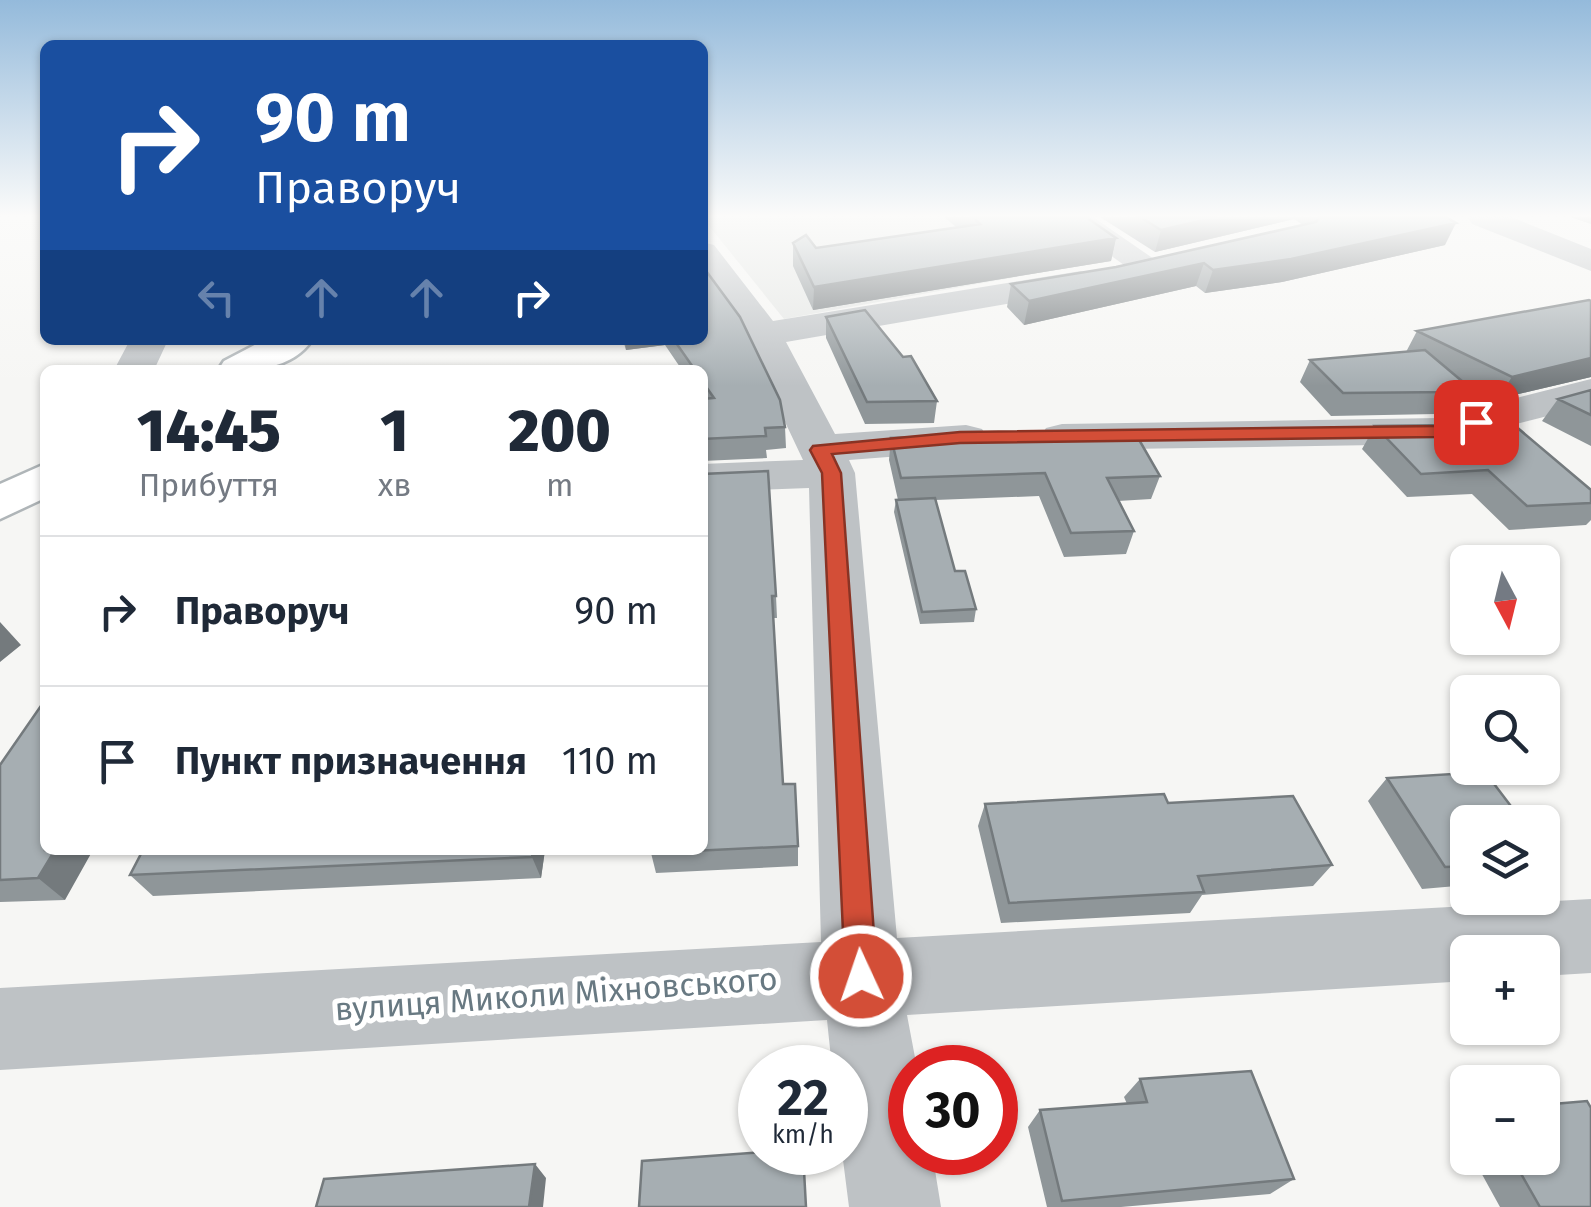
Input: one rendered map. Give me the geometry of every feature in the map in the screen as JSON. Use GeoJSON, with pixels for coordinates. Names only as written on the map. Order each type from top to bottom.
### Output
{"type":"FeatureCollection","features":[{"type":"Feature","properties":{"kind":"main road"},"geometry":{"type":"LineString","coordinates":[[247,365],[284,345]]}},
{"type":"Feature","properties":{"kind":"street"},"geometry":{"type":"LineString","coordinates":[[718,273],[764,334],[826,461],[861,976],[895,1207]]}},
{"type":"Feature","properties":{"kind":"street"},"geometry":{"type":"LineString","coordinates":[[764,334],[1119,273]]}},
{"type":"Feature","properties":{"kind":"street"},"geometry":{"type":"LineString","coordinates":[[708,477],[1009,437],[1437,431],[1591,392]]}},
{"type":"Feature","properties":{"kind":"street","name":"вулиця Миколи Міхновського"},"geometry":{"type":"LineString","coordinates":[[0,1029],[1591,936]]}},
{"type":"Feature","properties":{"kind":"shaded area"},"geometry":{"type":"Polygon","coordinates":[[[747,273],[1036,273],[784,319],[747,273]]]}},
{"type":"Feature","properties":{"kind":"building"},"geometry":{"type":"Polygon","coordinates":[[[708,273],[740,317],[780,400],[785,427],[765,428],[766,436],[708,439],[708,398],[714,398],[708,390],[708,365],[692,365],[678,345],[708,345],[708,273]]]}},
{"type":"Feature","properties":{"kind":"building"},"geometry":{"type":"Polygon","coordinates":[[[807,273],[898,273],[814,287],[807,273]]]}},
{"type":"Feature","properties":{"kind":"building"},"geometry":{"type":"Polygon","coordinates":[[[1077,273],[1156,273],[1029,301],[1011,284],[1077,273]]]}},
{"type":"Feature","properties":{"kind":"building"},"geometry":{"type":"Polygon","coordinates":[[[1589,300],[1591,358],[1512,377],[1417,331],[1589,300]]]}},
{"type":"Feature","properties":{"kind":"building"},"geometry":{"type":"Polygon","coordinates":[[[865,310],[903,357],[911,356],[937,401],[867,402],[826,317],[865,310]]]}},
{"type":"Feature","properties":{"kind":"building"},"geometry":{"type":"Polygon","coordinates":[[[1425,350],[1469,387],[1450,392],[1343,393],[1310,360],[1425,350]]]}},
{"type":"Feature","properties":{"kind":"building"},"geometry":{"type":"Polygon","coordinates":[[[1591,390],[1591,415],[1558,399],[1591,390]]]}},
{"type":"Feature","properties":{"kind":"building"},"geometry":{"type":"Polygon","coordinates":[[[1500,413],[1591,490],[1591,503],[1527,506],[1488,470],[1421,474],[1375,426],[1451,425],[1500,413]]]}},
{"type":"Feature","properties":{"kind":"building"},"geometry":{"type":"Polygon","coordinates":[[[1134,431],[1160,476],[1107,478],[1134,531],[1071,533],[1045,473],[901,478],[891,438],[1134,431]]]}},
{"type":"Feature","properties":{"kind":"building"},"geometry":{"type":"Polygon","coordinates":[[[768,471],[783,784],[795,784],[798,846],[708,850],[708,474],[768,471]]]}},
{"type":"Feature","properties":{"kind":"building"},"geometry":{"type":"Polygon","coordinates":[[[935,498],[955,571],[965,571],[976,609],[922,612],[896,500],[935,498]]]}},
{"type":"Feature","properties":{"kind":"building"},"geometry":{"type":"Polygon","coordinates":[[[40,707],[40,855],[52,855],[38,878],[0,880],[0,765],[40,707]]]}},
{"type":"Feature","properties":{"kind":"building"},"geometry":{"type":"Polygon","coordinates":[[[1450,774],[1450,785],[1495,785],[1510,805],[1450,805],[1450,867],[1445,867],[1387,778],[1450,774]]]}},
{"type":"Feature","properties":{"kind":"building"},"geometry":{"type":"Polygon","coordinates":[[[1164,794],[1168,803],[1293,796],[1332,865],[1198,876],[1204,892],[1009,903],[985,804],[1164,794]]]}},
{"type":"Feature","properties":{"kind":"building"},"geometry":{"type":"Polygon","coordinates":[[[140,855],[532,855],[532,857],[130,875],[140,855]]]}},
{"type":"Feature","properties":{"kind":"building"},"geometry":{"type":"Polygon","coordinates":[[[1251,1071],[1294,1179],[1062,1201],[1040,1110],[1147,1102],[1140,1079],[1251,1071]]]}},
{"type":"Feature","properties":{"kind":"building"},"geometry":{"type":"Polygon","coordinates":[[[1587,1101],[1591,1108],[1591,1207],[1540,1207],[1522,1175],[1560,1175],[1560,1103],[1587,1101]]]}},
{"type":"Feature","properties":{"kind":"building"},"geometry":{"type":"Polygon","coordinates":[[[738,1154],[738,1175],[804,1175],[806,1207],[639,1207],[642,1161],[738,1154]]]}},
{"type":"Feature","properties":{"kind":"building"},"geometry":{"type":"Polygon","coordinates":[[[535,1164],[529,1207],[316,1207],[324,1179],[535,1164]]]}},
{"type":"Feature","properties":{"kind":"route"},"geometry":{"type":"LineString","coordinates":[[861,976],[832,473],[820,450],[960,438],[1437,431],[1476,422]]}}]}
